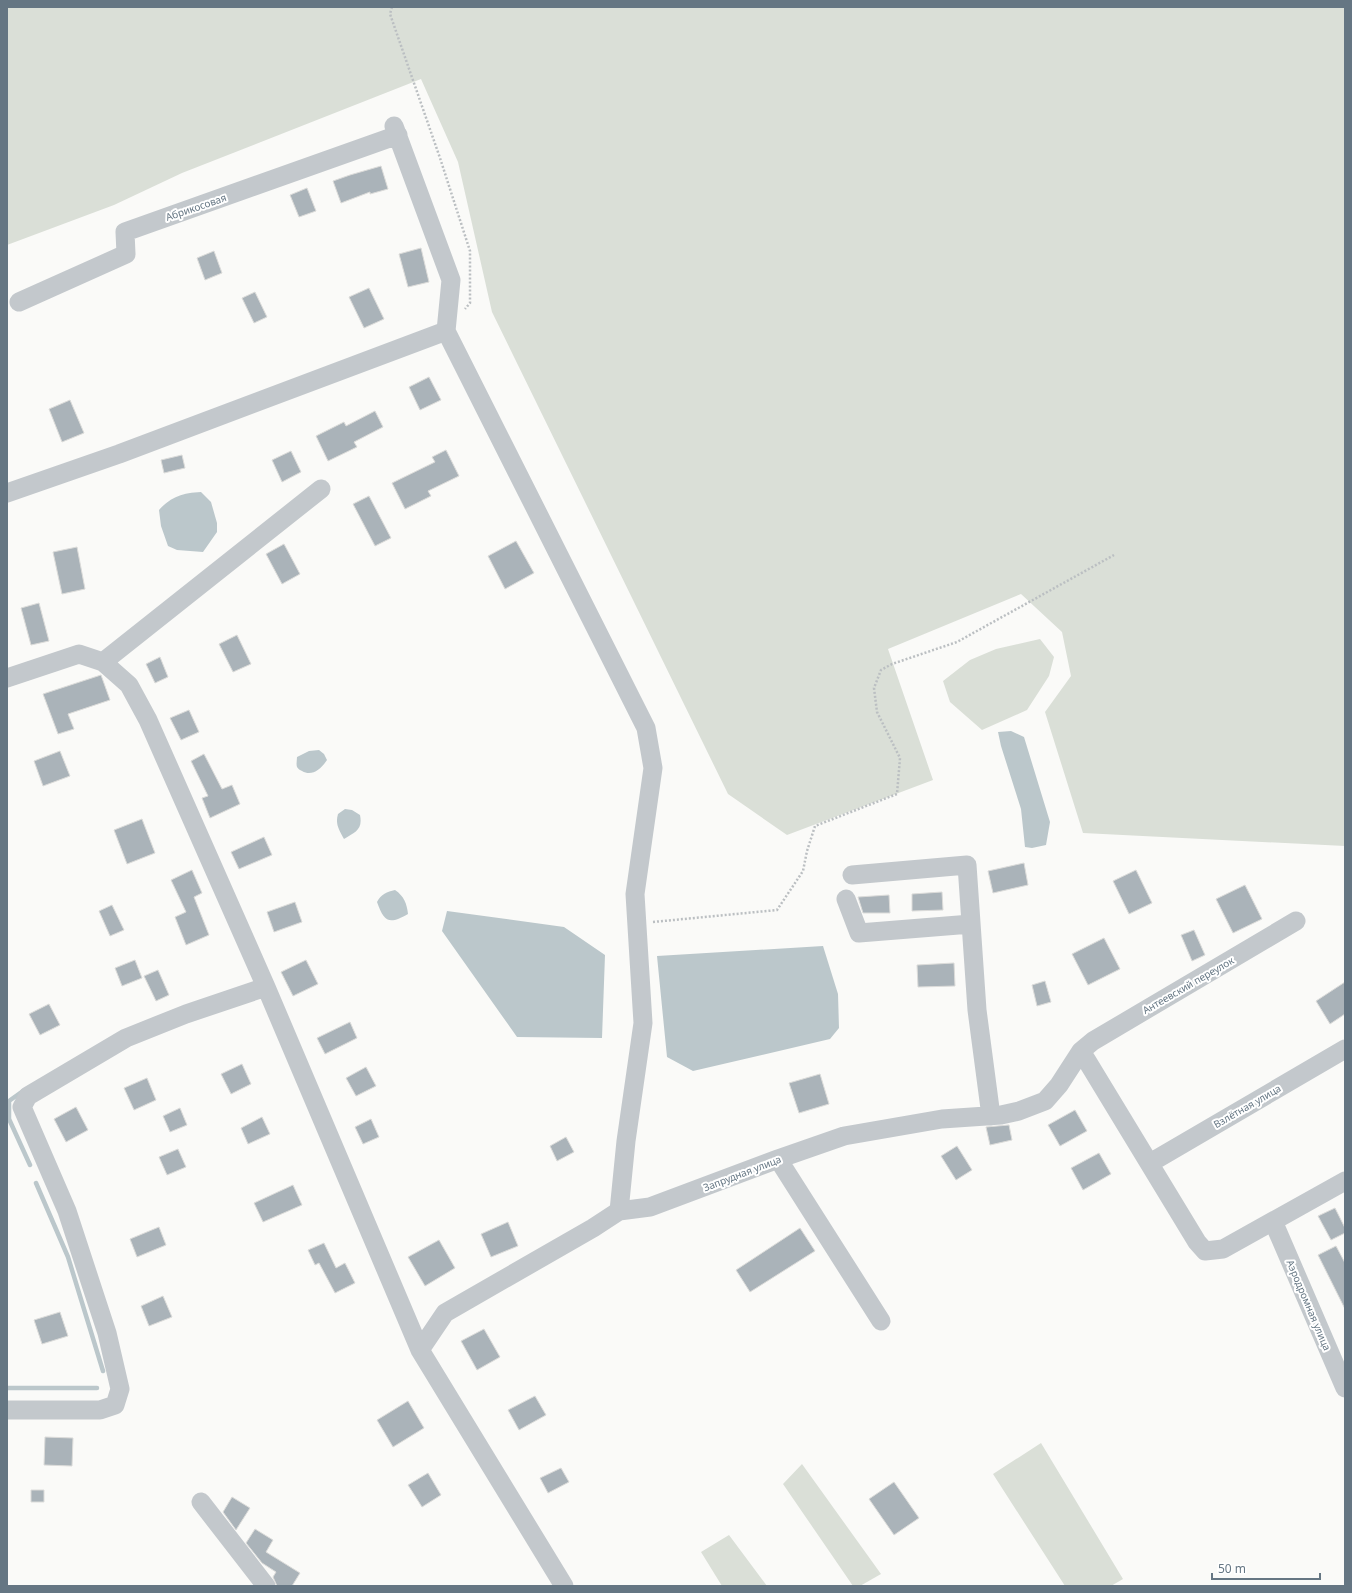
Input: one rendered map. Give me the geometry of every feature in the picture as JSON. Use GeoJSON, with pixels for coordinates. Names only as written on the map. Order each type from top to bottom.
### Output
{"type":"FeatureCollection","features":[{"type":"Feature","properties":{"kind":"street","name":"Абрикосовая"},"geometry":{"type":"LineString","coordinates":[[19,302],[126,254],[125,232],[396,130],[451,280],[446,331]]}},
{"type":"Feature","properties":{"kind":"street"},"geometry":{"type":"LineString","coordinates":[[7,493],[119,454],[446,331],[646,728],[653,768],[635,894],[643,1023],[626,1141],[619,1211]]}},
{"type":"Feature","properties":{"kind":"street"},"geometry":{"type":"LineString","coordinates":[[103,662],[321,489]]}},
{"type":"Feature","properties":{"kind":"street"},"geometry":{"type":"LineString","coordinates":[[7,678],[79,654],[103,662],[129,685],[148,720],[266,987],[420,1350],[564,1586]]}},
{"type":"Feature","properties":{"kind":"street"},"geometry":{"type":"LineString","coordinates":[[852,875],[967,865],[977,1010],[991,1116]]}},
{"type":"Feature","properties":{"kind":"street"},"geometry":{"type":"LineString","coordinates":[[846,898],[859,934],[971,924]]}},
{"type":"Feature","properties":{"kind":"street","name":"Антеевский переулок"},"geometry":{"type":"LineString","coordinates":[[1081,1051],[1093,1041],[1296,921]]}},
{"type":"Feature","properties":{"kind":"street"},"geometry":{"type":"LineString","coordinates":[[7,1410],[100,1410],[115,1405],[120,1389],[107,1333],[67,1211],[22,1107],[28,1096],[126,1038],[186,1014],[266,987]]}},
{"type":"Feature","properties":{"kind":"street","name":"Взлётная улица"},"geometry":{"type":"LineString","coordinates":[[1150,1163],[1345,1049]]}},
{"type":"Feature","properties":{"kind":"street"},"geometry":{"type":"LineString","coordinates":[[1081,1051],[1197,1242],[1205,1251],[1223,1249],[1345,1181]]}},
{"type":"Feature","properties":{"kind":"street","name":"Запрудная улица"},"geometry":{"type":"LineString","coordinates":[[420,1350],[445,1313],[593,1228],[619,1211],[650,1208],[778,1159],[844,1136],[942,1119],[991,1116],[1019,1112],[1045,1101],[1059,1085],[1081,1051]]}},
{"type":"Feature","properties":{"kind":"street"},"geometry":{"type":"LineString","coordinates":[[778,1159],[881,1321]]}},
{"type":"Feature","properties":{"kind":"street","name":"Аэродромная улица"},"geometry":{"type":"LineString","coordinates":[[1273,1221],[1345,1388]]}},
{"type":"Feature","properties":{"kind":"street"},"geometry":{"type":"LineString","coordinates":[[201,1502],[266,1586]]}},
{"type":"Feature","properties":{"kind":"path"},"geometry":{"type":"LineString","coordinates":[[388,7],[470,251],[470,303],[446,331]]}},
{"type":"Feature","properties":{"kind":"path"},"geometry":{"type":"LineString","coordinates":[[390,14],[392,7]]}},
{"type":"Feature","properties":{"kind":"path"},"geometry":{"type":"LineString","coordinates":[[636,924],[777,910],[803,871],[807,851],[815,826],[897,794],[900,758],[877,712],[874,688],[881,670],[892,664],[957,642],[1114,554]]}},
{"type":"Feature","properties":{"kind":"shaded area"},"geometry":{"type":"Polygon","coordinates":[[[7,7],[1345,7],[1345,846],[1083,833],[1045,712],[1071,676],[1062,632],[1021,594],[888,649],[933,780],[787,835],[728,794],[492,312],[458,162],[421,79],[182,173],[114,205],[7,245],[7,7]]]}},
{"type":"Feature","properties":{"kind":"shaded area"},"geometry":{"type":"Polygon","coordinates":[[[201,492],[211,502],[217,523],[217,532],[203,552],[177,550],[168,546],[161,526],[159,510],[173,498],[189,493],[201,492]]]}},
{"type":"Feature","properties":{"kind":"shaded area"},"geometry":{"type":"Polygon","coordinates":[[[1040,639],[1054,657],[1049,676],[1027,710],[982,730],[950,702],[943,681],[970,660],[996,649],[1040,639]]]}},
{"type":"Feature","properties":{"kind":"shaded area"},"geometry":{"type":"Polygon","coordinates":[[[1011,731],[1024,737],[1050,822],[1046,845],[1032,848],[1025,847],[1021,809],[998,732],[1011,731]]]}},
{"type":"Feature","properties":{"kind":"shaded area"},"geometry":{"type":"Polygon","coordinates":[[[319,750],[324,754],[327,760],[319,769],[313,773],[306,773],[297,767],[297,757],[309,751],[319,750]]]}},
{"type":"Feature","properties":{"kind":"shaded area"},"geometry":{"type":"Polygon","coordinates":[[[345,809],[352,810],[360,815],[361,820],[357,830],[344,839],[339,830],[337,821],[338,814],[345,809]]]}},
{"type":"Feature","properties":{"kind":"shaded area"},"geometry":{"type":"Polygon","coordinates":[[[395,890],[404,900],[408,914],[396,920],[388,920],[382,914],[377,902],[384,894],[395,890]]]}},
{"type":"Feature","properties":{"kind":"shaded area"},"geometry":{"type":"Polygon","coordinates":[[[447,911],[564,927],[605,955],[602,1038],[517,1037],[442,931],[447,911]]]}},
{"type":"Feature","properties":{"kind":"shaded area"},"geometry":{"type":"Polygon","coordinates":[[[823,946],[838,994],[839,1028],[830,1039],[693,1071],[667,1057],[657,956],[823,946]]]}},
{"type":"Feature","properties":{"kind":"shaded area"},"geometry":{"type":"Polygon","coordinates":[[[1041,1443],[1123,1579],[1111,1586],[1065,1586],[993,1474],[1041,1443]]]}},
{"type":"Feature","properties":{"kind":"shaded area"},"geometry":{"type":"Polygon","coordinates":[[[802,1464],[881,1574],[860,1586],[853,1586],[783,1484],[802,1464]]]}},
{"type":"Feature","properties":{"kind":"shaded area"},"geometry":{"type":"Polygon","coordinates":[[[729,1535],[767,1586],[722,1586],[701,1552],[729,1535]]]}},
{"type":"Feature","properties":{"kind":"building"},"geometry":{"type":"Polygon","coordinates":[[[381,166],[388,189],[370,194],[370,192],[341,203],[333,181],[381,166]]]}},
{"type":"Feature","properties":{"kind":"building"},"geometry":{"type":"Polygon","coordinates":[[[307,188],[316,211],[299,217],[290,195],[307,188]]]}},
{"type":"Feature","properties":{"kind":"building"},"geometry":{"type":"Polygon","coordinates":[[[421,248],[429,282],[408,287],[399,254],[421,248]]]}},
{"type":"Feature","properties":{"kind":"building"},"geometry":{"type":"Polygon","coordinates":[[[214,251],[222,273],[205,280],[197,258],[214,251]]]}},
{"type":"Feature","properties":{"kind":"building"},"geometry":{"type":"Polygon","coordinates":[[[369,288],[384,319],[364,328],[349,297],[369,288]]]}},
{"type":"Feature","properties":{"kind":"building"},"geometry":{"type":"Polygon","coordinates":[[[255,292],[267,317],[254,323],[242,298],[255,292]]]}},
{"type":"Feature","properties":{"kind":"building"},"geometry":{"type":"Polygon","coordinates":[[[429,377],[441,400],[420,410],[409,387],[429,377]]]}},
{"type":"Feature","properties":{"kind":"building"},"geometry":{"type":"Polygon","coordinates":[[[70,400],[84,433],[62,442],[49,409],[70,400]]]}},
{"type":"Feature","properties":{"kind":"building"},"geometry":{"type":"Polygon","coordinates":[[[375,411],[383,427],[354,442],[357,447],[328,461],[316,436],[344,422],[346,426],[375,411]]]}},
{"type":"Feature","properties":{"kind":"building"},"geometry":{"type":"Polygon","coordinates":[[[446,450],[459,476],[428,491],[431,496],[405,509],[392,483],[435,462],[432,457],[446,450]]]}},
{"type":"Feature","properties":{"kind":"building"},"geometry":{"type":"Polygon","coordinates":[[[291,451],[301,472],[282,482],[272,460],[291,451]]]}},
{"type":"Feature","properties":{"kind":"building"},"geometry":{"type":"Polygon","coordinates":[[[182,455],[185,468],[164,473],[161,460],[182,455]]]}},
{"type":"Feature","properties":{"kind":"building"},"geometry":{"type":"Polygon","coordinates":[[[369,496],[391,538],[375,546],[353,504],[369,496]]]}},
{"type":"Feature","properties":{"kind":"building"},"geometry":{"type":"Polygon","coordinates":[[[516,541],[534,573],[505,589],[488,556],[516,541]]]}},
{"type":"Feature","properties":{"kind":"building"},"geometry":{"type":"Polygon","coordinates":[[[284,544],[300,574],[282,584],[266,554],[284,544]]]}},
{"type":"Feature","properties":{"kind":"building"},"geometry":{"type":"Polygon","coordinates":[[[77,547],[85,589],[62,594],[53,552],[77,547]]]}},
{"type":"Feature","properties":{"kind":"building"},"geometry":{"type":"Polygon","coordinates":[[[39,603],[49,641],[31,645],[21,608],[39,603]]]}},
{"type":"Feature","properties":{"kind":"building"},"geometry":{"type":"Polygon","coordinates":[[[237,635],[251,664],[233,672],[219,644],[237,635]]]}},
{"type":"Feature","properties":{"kind":"building"},"geometry":{"type":"Polygon","coordinates":[[[160,657],[168,677],[155,683],[146,664],[160,657]]]}},
{"type":"Feature","properties":{"kind":"building"},"geometry":{"type":"Polygon","coordinates":[[[101,675],[110,700],[68,714],[74,729],[58,734],[43,694],[101,675]]]}},
{"type":"Feature","properties":{"kind":"building"},"geometry":{"type":"Polygon","coordinates":[[[189,710],[199,732],[181,740],[170,718],[189,710]]]}},
{"type":"Feature","properties":{"kind":"building"},"geometry":{"type":"Polygon","coordinates":[[[60,751],[70,776],[43,786],[34,761],[60,751]]]}},
{"type":"Feature","properties":{"kind":"building"},"geometry":{"type":"Polygon","coordinates":[[[204,754],[222,789],[232,785],[240,804],[210,818],[202,798],[208,796],[191,761],[204,754]]]}},
{"type":"Feature","properties":{"kind":"building"},"geometry":{"type":"Polygon","coordinates":[[[142,819],[155,853],[127,864],[114,830],[142,819]]]}},
{"type":"Feature","properties":{"kind":"building"},"geometry":{"type":"Polygon","coordinates":[[[264,837],[272,855],[239,869],[231,852],[264,837]]]}},
{"type":"Feature","properties":{"kind":"building"},"geometry":{"type":"Polygon","coordinates":[[[1024,863],[1028,885],[993,893],[988,871],[1024,863]]]}},
{"type":"Feature","properties":{"kind":"building"},"geometry":{"type":"Polygon","coordinates":[[[192,870],[202,893],[194,897],[209,935],[186,945],[175,917],[186,912],[171,880],[192,870]]]}},
{"type":"Feature","properties":{"kind":"building"},"geometry":{"type":"Polygon","coordinates":[[[1136,870],[1152,903],[1129,914],[1113,881],[1136,870]]]}},
{"type":"Feature","properties":{"kind":"building"},"geometry":{"type":"Polygon","coordinates":[[[1245,885],[1262,919],[1233,933],[1216,899],[1245,885]]]}},
{"type":"Feature","properties":{"kind":"building"},"geometry":{"type":"Polygon","coordinates":[[[942,892],[943,910],[912,911],[912,894],[942,892]]]}},
{"type":"Feature","properties":{"kind":"building"},"geometry":{"type":"Polygon","coordinates":[[[889,895],[890,913],[863,913],[858,897],[889,895]]]}},
{"type":"Feature","properties":{"kind":"building"},"geometry":{"type":"Polygon","coordinates":[[[295,902],[302,922],[274,932],[267,912],[295,902]]]}},
{"type":"Feature","properties":{"kind":"building"},"geometry":{"type":"Polygon","coordinates":[[[112,905],[124,930],[110,936],[99,911],[112,905]]]}},
{"type":"Feature","properties":{"kind":"building"},"geometry":{"type":"Polygon","coordinates":[[[1194,930],[1205,955],[1192,961],[1181,935],[1194,930]]]}},
{"type":"Feature","properties":{"kind":"building"},"geometry":{"type":"Polygon","coordinates":[[[1104,938],[1120,969],[1088,985],[1072,954],[1104,938]]]}},
{"type":"Feature","properties":{"kind":"building"},"geometry":{"type":"Polygon","coordinates":[[[135,960],[142,978],[122,986],[115,968],[135,960]]]}},
{"type":"Feature","properties":{"kind":"building"},"geometry":{"type":"Polygon","coordinates":[[[306,960],[318,984],[293,996],[281,972],[306,960]]]}},
{"type":"Feature","properties":{"kind":"building"},"geometry":{"type":"Polygon","coordinates":[[[954,963],[955,986],[918,987],[917,965],[954,963]]]}},
{"type":"Feature","properties":{"kind":"building"},"geometry":{"type":"Polygon","coordinates":[[[158,970],[169,995],[156,1001],[144,976],[158,970]]]}},
{"type":"Feature","properties":{"kind":"building"},"geometry":{"type":"Polygon","coordinates":[[[1045,981],[1051,1002],[1037,1006],[1032,985],[1045,981]]]}},
{"type":"Feature","properties":{"kind":"building"},"geometry":{"type":"Polygon","coordinates":[[[1345,982],[1345,1014],[1330,1024],[1316,1001],[1345,982]]]}},
{"type":"Feature","properties":{"kind":"building"},"geometry":{"type":"Polygon","coordinates":[[[49,1004],[60,1025],[40,1035],[29,1014],[49,1004]]]}},
{"type":"Feature","properties":{"kind":"building"},"geometry":{"type":"Polygon","coordinates":[[[350,1022],[357,1038],[325,1054],[317,1038],[350,1022]]]}},
{"type":"Feature","properties":{"kind":"building"},"geometry":{"type":"Polygon","coordinates":[[[242,1064],[251,1084],[231,1094],[221,1074],[242,1064]]]}},
{"type":"Feature","properties":{"kind":"building"},"geometry":{"type":"Polygon","coordinates":[[[366,1067],[376,1086],[356,1096],[346,1078],[366,1067]]]}},
{"type":"Feature","properties":{"kind":"building"},"geometry":{"type":"Polygon","coordinates":[[[820,1074],[829,1104],[799,1113],[789,1083],[820,1074]]]}},
{"type":"Feature","properties":{"kind":"building"},"geometry":{"type":"Polygon","coordinates":[[[147,1078],[156,1100],[134,1110],[124,1088],[147,1078]]]}},
{"type":"Feature","properties":{"kind":"building"},"geometry":{"type":"Polygon","coordinates":[[[76,1107],[88,1130],[66,1142],[54,1119],[76,1107]]]}},
{"type":"Feature","properties":{"kind":"building"},"geometry":{"type":"Polygon","coordinates":[[[180,1108],[187,1125],[170,1132],[163,1116],[180,1108]]]}},
{"type":"Feature","properties":{"kind":"building"},"geometry":{"type":"Polygon","coordinates":[[[1075,1110],[1087,1131],[1060,1146],[1048,1125],[1075,1110]]]}},
{"type":"Feature","properties":{"kind":"building"},"geometry":{"type":"Polygon","coordinates":[[[262,1117],[270,1134],[248,1144],[241,1128],[262,1117]]]}},
{"type":"Feature","properties":{"kind":"building"},"geometry":{"type":"Polygon","coordinates":[[[371,1119],[379,1137],[363,1144],[355,1127],[371,1119]]]}},
{"type":"Feature","properties":{"kind":"building"},"geometry":{"type":"Polygon","coordinates":[[[1009,1125],[1012,1140],[990,1145],[986,1127],[1009,1125]]]}},
{"type":"Feature","properties":{"kind":"building"},"geometry":{"type":"Polygon","coordinates":[[[566,1137],[574,1152],[557,1161],[550,1146],[566,1137]]]}},
{"type":"Feature","properties":{"kind":"building"},"geometry":{"type":"Polygon","coordinates":[[[957,1146],[972,1170],[956,1180],[941,1156],[957,1146]]]}},
{"type":"Feature","properties":{"kind":"building"},"geometry":{"type":"Polygon","coordinates":[[[178,1149],[186,1167],[167,1175],[159,1157],[178,1149]]]}},
{"type":"Feature","properties":{"kind":"building"},"geometry":{"type":"Polygon","coordinates":[[[1099,1153],[1111,1174],[1083,1190],[1071,1168],[1099,1153]]]}},
{"type":"Feature","properties":{"kind":"building"},"geometry":{"type":"Polygon","coordinates":[[[293,1185],[302,1205],[263,1222],[254,1203],[293,1185]]]}},
{"type":"Feature","properties":{"kind":"building"},"geometry":{"type":"Polygon","coordinates":[[[1335,1208],[1345,1228],[1345,1233],[1331,1240],[1318,1216],[1335,1208]]]}},
{"type":"Feature","properties":{"kind":"building"},"geometry":{"type":"Polygon","coordinates":[[[508,1222],[518,1246],[491,1257],[481,1234],[508,1222]]]}},
{"type":"Feature","properties":{"kind":"building"},"geometry":{"type":"Polygon","coordinates":[[[159,1227],[166,1245],[137,1257],[130,1239],[159,1227]]]}},
{"type":"Feature","properties":{"kind":"building"},"geometry":{"type":"Polygon","coordinates":[[[800,1228],[815,1251],[750,1292],[736,1270],[800,1228]]]}},
{"type":"Feature","properties":{"kind":"building"},"geometry":{"type":"Polygon","coordinates":[[[439,1240],[455,1268],[425,1286],[408,1257],[439,1240]]]}},
{"type":"Feature","properties":{"kind":"building"},"geometry":{"type":"Polygon","coordinates":[[[324,1243],[336,1268],[345,1263],[355,1283],[335,1293],[319,1263],[315,1265],[308,1250],[324,1243]]]}},
{"type":"Feature","properties":{"kind":"building"},"geometry":{"type":"Polygon","coordinates":[[[1336,1246],[1345,1263],[1345,1309],[1318,1255],[1336,1246]]]}},
{"type":"Feature","properties":{"kind":"building"},"geometry":{"type":"Polygon","coordinates":[[[163,1296],[172,1317],[149,1326],[141,1306],[163,1296]]]}},
{"type":"Feature","properties":{"kind":"building"},"geometry":{"type":"Polygon","coordinates":[[[60,1312],[68,1336],[42,1344],[34,1320],[60,1312]]]}},
{"type":"Feature","properties":{"kind":"building"},"geometry":{"type":"Polygon","coordinates":[[[484,1329],[500,1357],[477,1370],[461,1341],[484,1329]]]}},
{"type":"Feature","properties":{"kind":"building"},"geometry":{"type":"Polygon","coordinates":[[[535,1396],[546,1415],[519,1430],[508,1410],[535,1396]]]}},
{"type":"Feature","properties":{"kind":"building"},"geometry":{"type":"Polygon","coordinates":[[[408,1401],[424,1428],[393,1447],[377,1420],[408,1401]]]}},
{"type":"Feature","properties":{"kind":"building"},"geometry":{"type":"Polygon","coordinates":[[[45,1437],[73,1438],[72,1466],[44,1465],[45,1437]]]}},
{"type":"Feature","properties":{"kind":"building"},"geometry":{"type":"Polygon","coordinates":[[[561,1468],[569,1482],[548,1493],[540,1478],[561,1468]]]}},
{"type":"Feature","properties":{"kind":"building"},"geometry":{"type":"Polygon","coordinates":[[[428,1473],[441,1495],[422,1507],[408,1485],[428,1473]]]}},
{"type":"Feature","properties":{"kind":"building"},"geometry":{"type":"Polygon","coordinates":[[[894,1482],[919,1518],[894,1535],[869,1499],[894,1482]]]}},
{"type":"Feature","properties":{"kind":"building"},"geometry":{"type":"Polygon","coordinates":[[[31,1490],[44,1490],[44,1502],[31,1502],[31,1490]]]}},
{"type":"Feature","properties":{"kind":"building"},"geometry":{"type":"Polygon","coordinates":[[[232,1497],[250,1508],[236,1530],[223,1512],[232,1497]]]}},
{"type":"Feature","properties":{"kind":"building"},"geometry":{"type":"Polygon","coordinates":[[[255,1529],[273,1540],[266,1552],[300,1573],[292,1586],[277,1586],[273,1577],[276,1572],[262,1563],[246,1543],[255,1529]]]}},
{"type":"Feature","properties":{"kind":"waterway"},"geometry":{"type":"LineString","coordinates":[[23,1091],[9,1101],[9,1119],[30,1165]]}},
{"type":"Feature","properties":{"kind":"waterway"},"geometry":{"type":"LineString","coordinates":[[36,1183],[68,1257],[103,1371]]}},
{"type":"Feature","properties":{"kind":"waterway"},"geometry":{"type":"LineString","coordinates":[[7,1388],[97,1388]]}}]}
